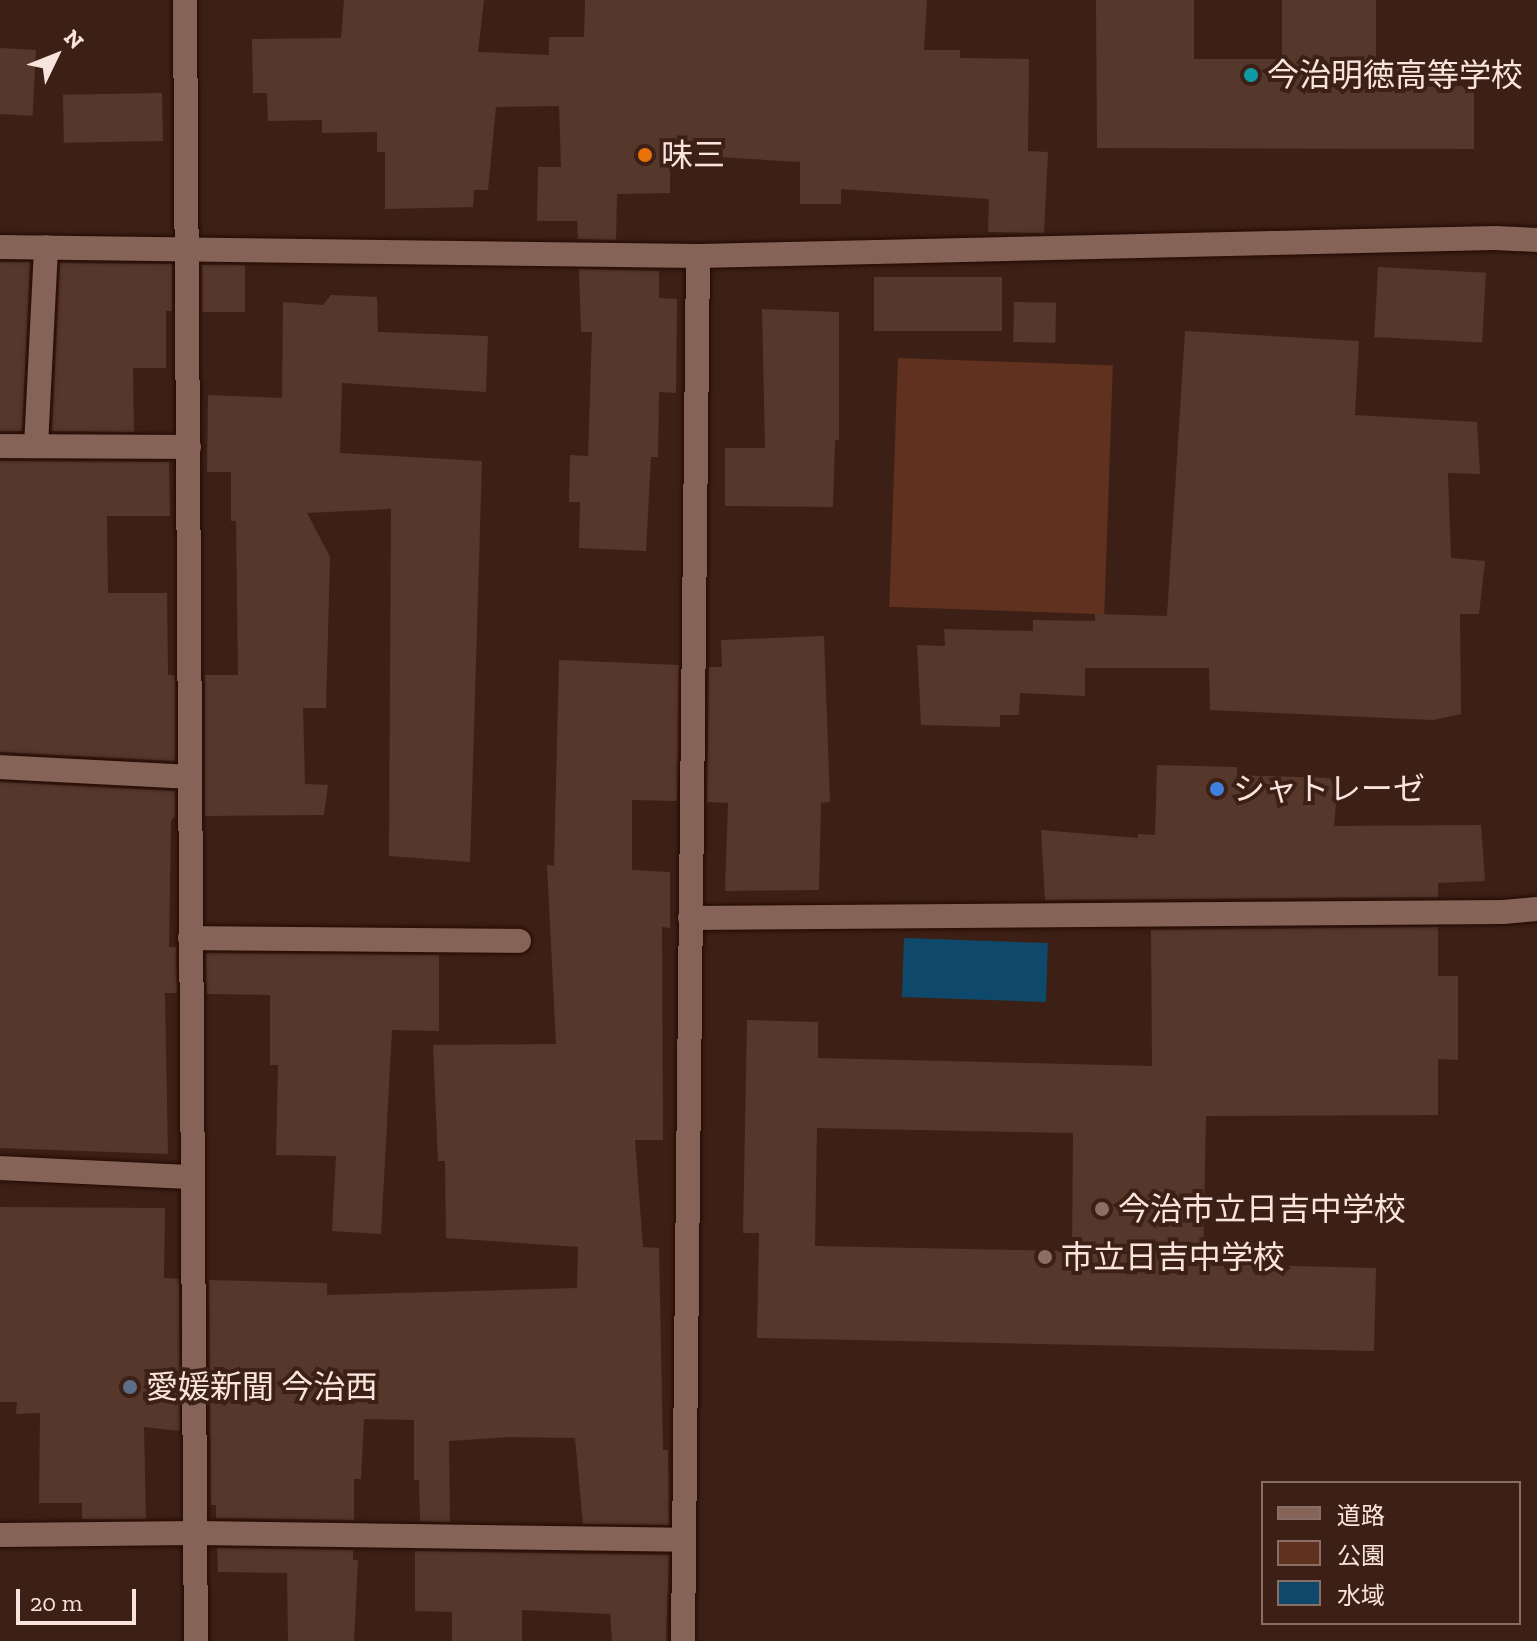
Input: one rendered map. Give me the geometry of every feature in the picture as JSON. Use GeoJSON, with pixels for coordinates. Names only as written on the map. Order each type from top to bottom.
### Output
{"type":"FeatureCollection","features":[{"type":"Feature","properties":{"kind":"street"},"geometry":{"type":"LineString","coordinates":[[185,0],[196,1641]]}},
{"type":"Feature","properties":{"kind":"street"},"geometry":{"type":"LineString","coordinates":[[0,247],[188,247],[698,256],[1495,238],[1537,240]]}},
{"type":"Feature","properties":{"kind":"street"},"geometry":{"type":"LineString","coordinates":[[36,446],[46,247]]}},
{"type":"Feature","properties":{"kind":"street"},"geometry":{"type":"LineString","coordinates":[[683,1641],[698,256]]}},
{"type":"Feature","properties":{"kind":"street"},"geometry":{"type":"LineString","coordinates":[[0,446],[189,447]]}},
{"type":"Feature","properties":{"kind":"street"},"geometry":{"type":"LineString","coordinates":[[0,767],[190,777]]}},
{"type":"Feature","properties":{"kind":"street"},"geometry":{"type":"LineString","coordinates":[[690,918],[1503,912],[1537,909]]}},
{"type":"Feature","properties":{"kind":"street"},"geometry":{"type":"LineString","coordinates":[[190,938],[519,941]]}},
{"type":"Feature","properties":{"kind":"street"},"geometry":{"type":"LineString","coordinates":[[0,1168],[193,1177]]}},
{"type":"Feature","properties":{"kind":"street"},"geometry":{"type":"LineString","coordinates":[[0,1535],[197,1533],[683,1540]]}},
{"type":"Feature","properties":{"kind":"green space"},"geometry":{"type":"Polygon","coordinates":[[[898,358],[1113,366],[1104,614],[889,607],[898,358]]]}},
{"type":"Feature","properties":{"kind":"water"},"geometry":{"type":"Polygon","coordinates":[[[904,938],[1048,943],[1046,1002],[902,997],[904,938]]]}},
{"type":"Feature","properties":{"kind":"building"},"geometry":{"type":"Polygon","coordinates":[[[344,0],[484,0],[478,52],[549,55],[549,37],[584,37],[585,0],[927,0],[924,50],[960,50],[960,58],[1029,59],[1028,151],[1048,152],[1044,233],[988,232],[989,199],[841,189],[841,204],[800,204],[800,162],[670,154],[670,193],[617,194],[616,240],[578,239],[577,221],[537,221],[538,167],[561,167],[559,106],[496,107],[488,190],[474,190],[473,207],[385,209],[385,152],[377,152],[377,132],[322,133],[322,120],[268,121],[267,93],[253,93],[252,39],[341,38],[344,0]]]}},
{"type":"Feature","properties":{"kind":"building","name":"今治明徳高等学校"},"geometry":{"type":"Polygon","coordinates":[[[1096,0],[1194,0],[1194,59],[1282,59],[1282,0],[1376,0],[1376,62],[1404,63],[1405,87],[1474,86],[1474,149],[1097,148],[1096,0]]]}},
{"type":"Feature","properties":{"kind":"building"},"geometry":{"type":"Polygon","coordinates":[[[0,48],[36,50],[32,116],[0,114],[0,48]]]}},
{"type":"Feature","properties":{"kind":"building"},"geometry":{"type":"Polygon","coordinates":[[[162,93],[163,141],[64,143],[63,95],[162,93]]]}},
{"type":"Feature","properties":{"kind":"building"},"geometry":{"type":"Polygon","coordinates":[[[0,262],[30,262],[22,431],[0,431],[0,262]]]}},
{"type":"Feature","properties":{"kind":"building"},"geometry":{"type":"Polygon","coordinates":[[[60,263],[172,264],[172,311],[166,311],[166,368],[133,368],[134,432],[52,431],[60,263]]]}},
{"type":"Feature","properties":{"kind":"building"},"geometry":{"type":"Polygon","coordinates":[[[202,265],[245,265],[245,312],[202,312],[202,265]]]}},
{"type":"Feature","properties":{"kind":"building"},"geometry":{"type":"Polygon","coordinates":[[[1378,267],[1486,273],[1482,343],[1374,337],[1378,267]]]}},
{"type":"Feature","properties":{"kind":"building"},"geometry":{"type":"Polygon","coordinates":[[[579,269],[659,271],[659,298],[677,299],[676,393],[659,392],[658,457],[651,457],[646,551],[579,548],[580,502],[569,502],[570,455],[588,456],[592,332],[581,332],[579,269]]]}},
{"type":"Feature","properties":{"kind":"building"},"geometry":{"type":"Polygon","coordinates":[[[874,277],[1002,277],[1002,331],[874,331],[874,277]]]}},
{"type":"Feature","properties":{"kind":"building"},"geometry":{"type":"Polygon","coordinates":[[[331,295],[377,297],[378,332],[488,336],[486,392],[342,383],[340,453],[482,461],[470,862],[389,856],[391,509],[307,513],[330,557],[326,708],[303,708],[305,784],[328,785],[324,815],[205,816],[205,675],[238,675],[236,521],[231,521],[231,472],[207,472],[208,395],[282,398],[283,302],[323,305],[331,295]]]}},
{"type":"Feature","properties":{"kind":"building"},"geometry":{"type":"Polygon","coordinates":[[[1014,302],[1056,303],[1055,343],[1013,342],[1014,302]]]}},
{"type":"Feature","properties":{"kind":"building"},"geometry":{"type":"Polygon","coordinates":[[[762,309],[839,312],[839,440],[835,440],[833,507],[725,506],[725,448],[765,448],[762,309]]]}},
{"type":"Feature","properties":{"kind":"building"},"geometry":{"type":"Polygon","coordinates":[[[1185,331],[1359,341],[1355,415],[1477,422],[1480,474],[1448,473],[1451,558],[1485,561],[1479,614],[1460,614],[1461,714],[1433,720],[1210,710],[1209,668],[1085,668],[1085,696],[1020,693],[1019,715],[1000,715],[1000,727],[921,725],[917,645],[945,646],[944,629],[1033,631],[1033,620],[1095,621],[1095,614],[1167,616],[1185,331]]]}},
{"type":"Feature","properties":{"kind":"building"},"geometry":{"type":"Polygon","coordinates":[[[0,461],[169,462],[170,516],[107,516],[108,593],[167,593],[168,675],[175,675],[175,761],[0,752],[0,461]]]}},
{"type":"Feature","properties":{"kind":"building"},"geometry":{"type":"Polygon","coordinates":[[[824,636],[830,802],[821,803],[819,890],[725,891],[728,803],[707,802],[709,667],[722,667],[721,640],[824,636]]]}},
{"type":"Feature","properties":{"kind":"building"},"geometry":{"type":"Polygon","coordinates":[[[559,660],[679,665],[677,801],[632,800],[632,870],[670,872],[670,928],[662,927],[663,1140],[635,1140],[643,1247],[659,1248],[663,1450],[668,1450],[669,1525],[583,1524],[575,1438],[510,1437],[449,1441],[450,1522],[420,1521],[419,1480],[414,1480],[414,1420],[364,1419],[361,1479],[354,1479],[354,1520],[216,1518],[216,1505],[211,1505],[209,1280],[327,1283],[327,1295],[577,1288],[578,1247],[446,1238],[445,1161],[438,1161],[433,1045],[556,1044],[547,865],[554,866],[559,660]]]}},
{"type":"Feature","properties":{"kind":"building"},"geometry":{"type":"Polygon","coordinates":[[[1157,765],[1237,767],[1237,775],[1330,778],[1337,792],[1334,826],[1481,825],[1485,881],[1438,883],[1438,897],[1045,900],[1041,830],[1138,838],[1138,834],[1155,835],[1157,765]]]}},
{"type":"Feature","properties":{"kind":"building"},"geometry":{"type":"Polygon","coordinates":[[[0,782],[175,791],[175,816],[171,821],[169,947],[176,947],[177,993],[165,993],[168,1154],[0,1148],[0,782]]]}},
{"type":"Feature","properties":{"kind":"building"},"geometry":{"type":"Polygon","coordinates":[[[1438,927],[1438,976],[1458,976],[1458,1060],[1438,1059],[1438,1115],[1206,1116],[1203,1264],[1376,1268],[1374,1351],[757,1338],[759,1233],[743,1233],[747,1020],[818,1022],[818,1058],[1152,1066],[1151,930],[1438,927]],[[817,1128],[815,1246],[1072,1251],[1073,1133],[817,1128]]]}},
{"type":"Feature","properties":{"kind":"building"},"geometry":{"type":"Polygon","coordinates":[[[206,953],[439,955],[439,1031],[392,1030],[381,1234],[332,1231],[336,1156],[276,1155],[278,1065],[270,1065],[270,995],[207,994],[206,953]]]}},
{"type":"Feature","properties":{"kind":"building"},"geometry":{"type":"Polygon","coordinates":[[[0,1207],[165,1208],[164,1278],[179,1279],[180,1431],[144,1427],[146,1519],[82,1519],[82,1503],[39,1503],[40,1413],[16,1414],[17,1402],[0,1402],[0,1207]]]}},
{"type":"Feature","properties":{"kind":"building"},"geometry":{"type":"Polygon","coordinates":[[[217,1548],[353,1550],[353,1560],[358,1560],[354,1641],[288,1641],[287,1573],[218,1572],[217,1548]]]}},
{"type":"Feature","properties":{"kind":"building"},"geometry":{"type":"Polygon","coordinates":[[[415,1551],[669,1555],[666,1641],[612,1641],[610,1614],[522,1610],[522,1641],[452,1641],[452,1612],[415,1611],[415,1551]]]}},
{"type":"Feature","properties":{"kind":"place","name":"今治明徳高等学校"},"geometry":{"type":"Point","coordinates":[1251,75]}},
{"type":"Feature","properties":{"kind":"place","name":"味三"},"geometry":{"type":"Point","coordinates":[645,155]}},
{"type":"Feature","properties":{"kind":"place","name":"シャトレーゼ"},"geometry":{"type":"Point","coordinates":[1217,789]}},
{"type":"Feature","properties":{"kind":"place","name":"今治市立日吉中学校"},"geometry":{"type":"Point","coordinates":[1102,1209]}},
{"type":"Feature","properties":{"kind":"place","name":"市立日吉中学校"},"geometry":{"type":"Point","coordinates":[1045,1257]}},
{"type":"Feature","properties":{"kind":"place","name":"愛媛新聞 今治西"},"geometry":{"type":"Point","coordinates":[130,1387]}}]}
